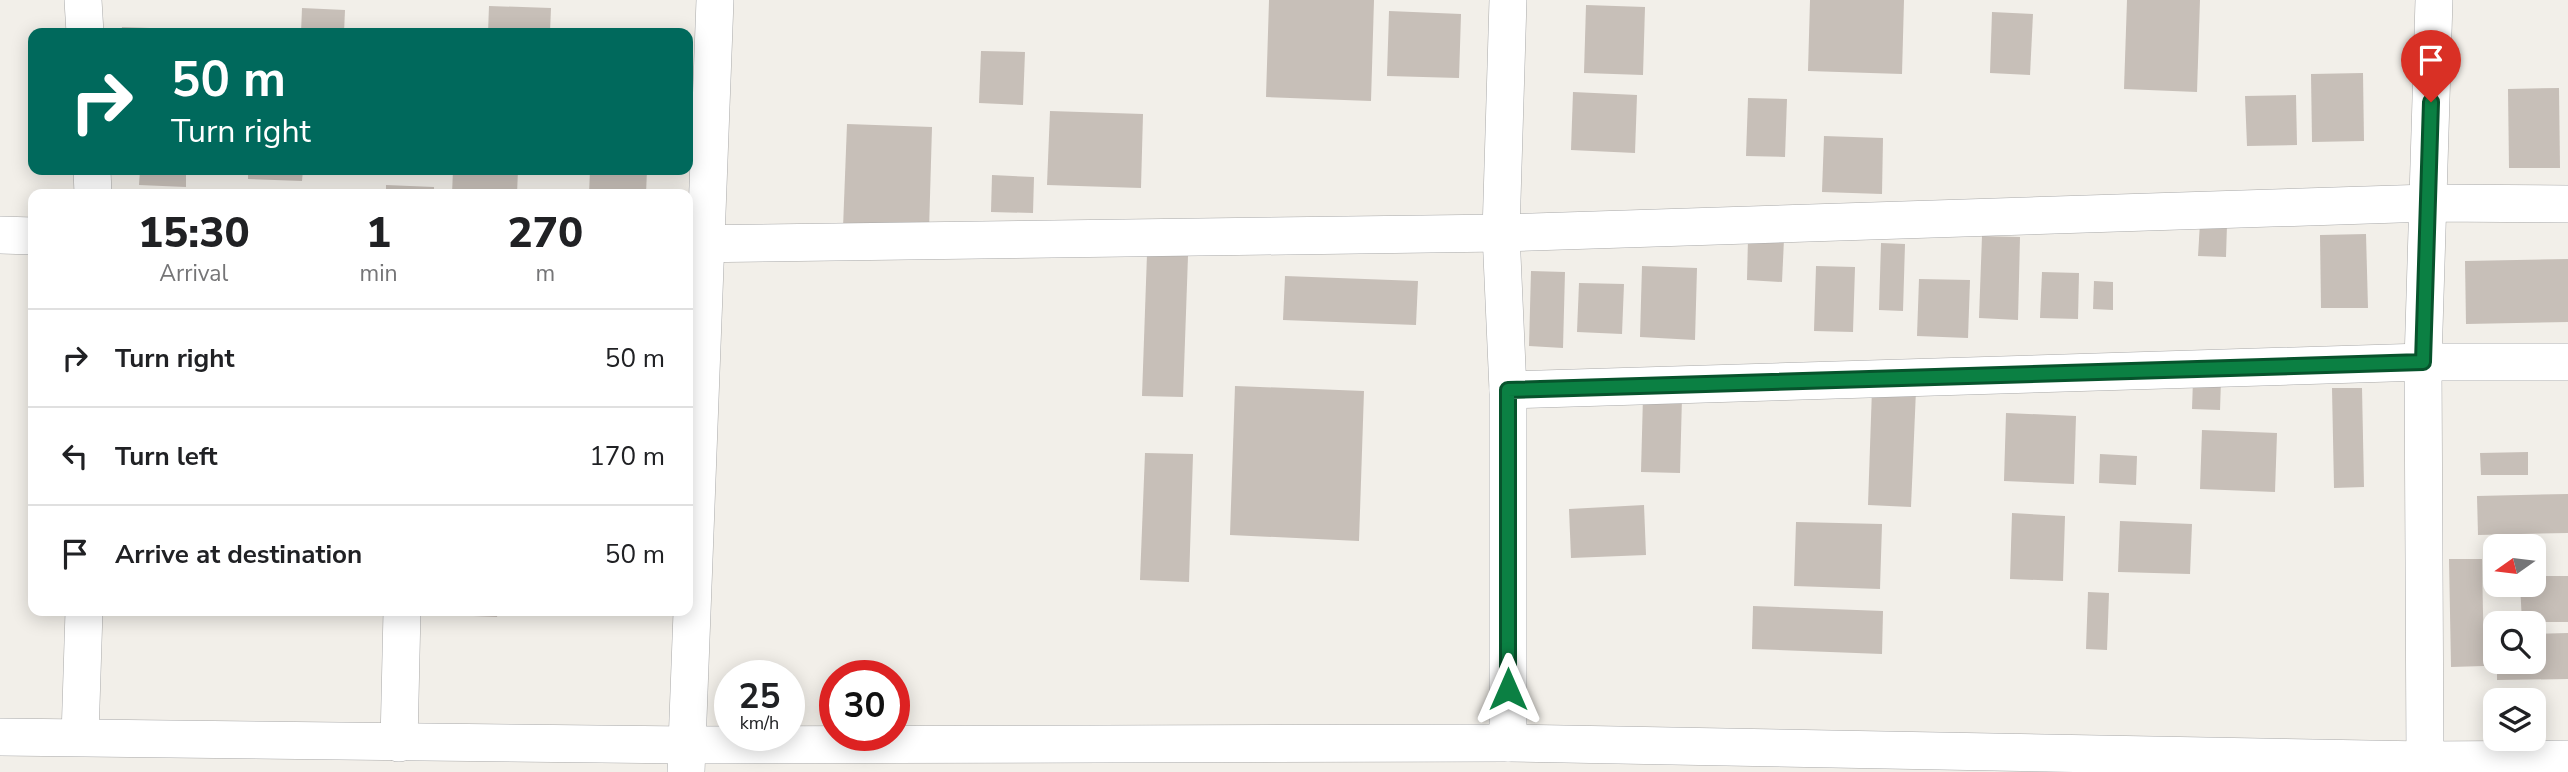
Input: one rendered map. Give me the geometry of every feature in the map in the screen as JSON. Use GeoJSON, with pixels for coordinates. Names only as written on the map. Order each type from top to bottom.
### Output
{"type":"FeatureCollection","features":[{"type":"Feature","properties":{"kind":"street"},"geometry":{"type":"LineString","coordinates":[[83,0],[85,28]]}},
{"type":"Feature","properties":{"kind":"street"},"geometry":{"type":"LineString","coordinates":[[693,431],[697,244],[715,0]]}},
{"type":"Feature","properties":{"kind":"street"},"geometry":{"type":"LineString","coordinates":[[1508,0],[1501,233],[1531,753]]}},
{"type":"Feature","properties":{"kind":"street"},"geometry":{"type":"LineString","coordinates":[[2425,760],[2423,362],[2434,0]]}},
{"type":"Feature","properties":{"kind":"street"},"geometry":{"type":"LineString","coordinates":[[697,244],[1501,233],[2429,203],[2568,204]]}},
{"type":"Feature","properties":{"kind":"street"},"geometry":{"type":"LineString","coordinates":[[0,235],[28,236]]}},
{"type":"Feature","properties":{"kind":"street"},"geometry":{"type":"LineString","coordinates":[[1508,390],[2423,362],[2568,362]]}},
{"type":"Feature","properties":{"kind":"street"},"geometry":{"type":"LineString","coordinates":[[80,737],[84,616]]}},
{"type":"Feature","properties":{"kind":"street"},"geometry":{"type":"LineString","coordinates":[[399,743],[402,616]]}},
{"type":"Feature","properties":{"kind":"street"},"geometry":{"type":"LineString","coordinates":[[686,758],[689,616]]}},
{"type":"Feature","properties":{"kind":"street"},"geometry":{"type":"LineString","coordinates":[[0,737],[399,743],[686,758],[1531,753],[2568,759]]}},
{"type":"Feature","properties":{"kind":"building"},"geometry":{"type":"Polygon","coordinates":[[[1269,0],[1374,0],[1371,101],[1266,97],[1269,0]]]}},
{"type":"Feature","properties":{"kind":"building"},"geometry":{"type":"Polygon","coordinates":[[[1810,0],[1904,0],[1902,74],[1808,71],[1810,0]]]}},
{"type":"Feature","properties":{"kind":"building"},"geometry":{"type":"Polygon","coordinates":[[[2127,0],[2200,0],[2197,92],[2124,89],[2127,0]]]}},
{"type":"Feature","properties":{"kind":"building"},"geometry":{"type":"Polygon","coordinates":[[[1586,5],[1645,7],[1643,75],[1584,73],[1586,5]]]}},
{"type":"Feature","properties":{"kind":"building"},"geometry":{"type":"Polygon","coordinates":[[[489,6],[551,8],[550,28],[488,28],[489,6]]]}},
{"type":"Feature","properties":{"kind":"building"},"geometry":{"type":"Polygon","coordinates":[[[302,8],[345,10],[344,28],[301,28],[302,8]]]}},
{"type":"Feature","properties":{"kind":"building"},"geometry":{"type":"Polygon","coordinates":[[[1389,11],[1461,14],[1459,78],[1387,76],[1389,11]]]}},
{"type":"Feature","properties":{"kind":"building"},"geometry":{"type":"Polygon","coordinates":[[[1992,12],[2033,14],[2030,75],[1990,73],[1992,12]]]}},
{"type":"Feature","properties":{"kind":"building"},"geometry":{"type":"Polygon","coordinates":[[[981,51],[1025,52],[1023,105],[979,103],[981,51]]]}},
{"type":"Feature","properties":{"kind":"building"},"geometry":{"type":"Polygon","coordinates":[[[2363,73],[2364,141],[2312,142],[2311,74],[2363,73]]]}},
{"type":"Feature","properties":{"kind":"building"},"geometry":{"type":"Polygon","coordinates":[[[2559,88],[2560,168],[2509,168],[2508,89],[2559,88]]]}},
{"type":"Feature","properties":{"kind":"building"},"geometry":{"type":"Polygon","coordinates":[[[1573,92],[1637,95],[1635,153],[1571,150],[1573,92]]]}},
{"type":"Feature","properties":{"kind":"building"},"geometry":{"type":"Polygon","coordinates":[[[2296,95],[2297,145],[2247,146],[2245,96],[2296,95]]]}},
{"type":"Feature","properties":{"kind":"building"},"geometry":{"type":"Polygon","coordinates":[[[1748,98],[1787,99],[1785,157],[1746,156],[1748,98]]]}},
{"type":"Feature","properties":{"kind":"building"},"geometry":{"type":"Polygon","coordinates":[[[1050,111],[1143,114],[1141,188],[1047,185],[1050,111]]]}},
{"type":"Feature","properties":{"kind":"building"},"geometry":{"type":"Polygon","coordinates":[[[847,124],[932,127],[929,231],[843,228],[847,124]]]}},
{"type":"Feature","properties":{"kind":"building"},"geometry":{"type":"Polygon","coordinates":[[[1824,136],[1883,138],[1882,194],[1822,192],[1824,136]]]}},
{"type":"Feature","properties":{"kind":"building"},"geometry":{"type":"Polygon","coordinates":[[[140,175],[186,175],[186,187],[139,185],[140,175]]]}},
{"type":"Feature","properties":{"kind":"building"},"geometry":{"type":"Polygon","coordinates":[[[248,175],[303,175],[302,181],[248,179],[248,175]]]}},
{"type":"Feature","properties":{"kind":"building"},"geometry":{"type":"Polygon","coordinates":[[[453,175],[518,175],[517,189],[452,189],[453,175]]]}},
{"type":"Feature","properties":{"kind":"building"},"geometry":{"type":"Polygon","coordinates":[[[590,175],[647,175],[646,189],[589,189],[590,175]]]}},
{"type":"Feature","properties":{"kind":"building"},"geometry":{"type":"Polygon","coordinates":[[[992,175],[1034,177],[1033,213],[991,212],[992,175]]]}},
{"type":"Feature","properties":{"kind":"building"},"geometry":{"type":"Polygon","coordinates":[[[386,185],[434,187],[434,189],[386,189],[386,185]]]}},
{"type":"Feature","properties":{"kind":"building"},"geometry":{"type":"Polygon","coordinates":[[[2200,223],[2227,224],[2226,257],[2198,256],[2200,223]]]}},
{"type":"Feature","properties":{"kind":"building"},"geometry":{"type":"Polygon","coordinates":[[[2366,234],[2368,308],[2321,308],[2320,235],[2366,234]]]}},
{"type":"Feature","properties":{"kind":"building"},"geometry":{"type":"Polygon","coordinates":[[[1982,236],[2020,237],[2018,320],[1979,318],[1982,236]]]}},
{"type":"Feature","properties":{"kind":"building"},"geometry":{"type":"Polygon","coordinates":[[[1748,238],[1784,239],[1782,282],[1747,280],[1748,238]]]}},
{"type":"Feature","properties":{"kind":"building"},"geometry":{"type":"Polygon","coordinates":[[[1881,243],[1905,244],[1903,311],[1879,310],[1881,243]]]}},
{"type":"Feature","properties":{"kind":"building"},"geometry":{"type":"Polygon","coordinates":[[[1147,254],[1188,256],[1183,397],[1142,396],[1147,254]]]}},
{"type":"Feature","properties":{"kind":"building"},"geometry":{"type":"Polygon","coordinates":[[[2568,259],[2568,322],[2466,324],[2465,261],[2568,259]]]}},
{"type":"Feature","properties":{"kind":"building"},"geometry":{"type":"Polygon","coordinates":[[[1642,266],[1697,268],[1695,340],[1640,337],[1642,266]]]}},
{"type":"Feature","properties":{"kind":"building"},"geometry":{"type":"Polygon","coordinates":[[[1816,266],[1855,267],[1853,332],[1814,331],[1816,266]]]}},
{"type":"Feature","properties":{"kind":"building"},"geometry":{"type":"Polygon","coordinates":[[[1531,271],[1565,272],[1563,348],[1529,346],[1531,271]]]}},
{"type":"Feature","properties":{"kind":"building"},"geometry":{"type":"Polygon","coordinates":[[[2042,272],[2079,273],[2078,319],[2040,318],[2042,272]]]}},
{"type":"Feature","properties":{"kind":"building"},"geometry":{"type":"Polygon","coordinates":[[[1285,276],[1418,281],[1416,325],[1283,320],[1285,276]]]}},
{"type":"Feature","properties":{"kind":"building"},"geometry":{"type":"Polygon","coordinates":[[[1919,279],[1970,280],[1968,338],[1917,336],[1919,279]]]}},
{"type":"Feature","properties":{"kind":"building"},"geometry":{"type":"Polygon","coordinates":[[[2094,281],[2113,282],[2113,310],[2093,309],[2094,281]]]}},
{"type":"Feature","properties":{"kind":"building"},"geometry":{"type":"Polygon","coordinates":[[[1579,283],[1624,284],[1622,334],[1577,332],[1579,283]]]}},
{"type":"Feature","properties":{"kind":"building"},"geometry":{"type":"Polygon","coordinates":[[[2193,380],[2221,380],[2220,410],[2192,409],[2193,380]]]}},
{"type":"Feature","properties":{"kind":"building"},"geometry":{"type":"Polygon","coordinates":[[[1235,386],[1364,391],[1359,541],[1230,535],[1235,386]]]}},
{"type":"Feature","properties":{"kind":"building"},"geometry":{"type":"Polygon","coordinates":[[[2332,388],[2362,388],[2364,487],[2334,488],[2332,388]]]}},
{"type":"Feature","properties":{"kind":"building"},"geometry":{"type":"Polygon","coordinates":[[[1872,389],[1916,390],[1911,507],[1868,505],[1872,389]]]}},
{"type":"Feature","properties":{"kind":"building"},"geometry":{"type":"Polygon","coordinates":[[[1643,396],[1682,397],[1680,473],[1641,472],[1643,396]]]}},
{"type":"Feature","properties":{"kind":"building"},"geometry":{"type":"Polygon","coordinates":[[[2006,413],[2076,416],[2074,484],[2004,481],[2006,413]]]}},
{"type":"Feature","properties":{"kind":"building"},"geometry":{"type":"Polygon","coordinates":[[[2202,430],[2277,433],[2275,492],[2200,489],[2202,430]]]}},
{"type":"Feature","properties":{"kind":"building"},"geometry":{"type":"Polygon","coordinates":[[[2528,452],[2528,475],[2481,475],[2480,453],[2528,452]]]}},
{"type":"Feature","properties":{"kind":"building"},"geometry":{"type":"Polygon","coordinates":[[[1145,453],[1193,454],[1189,582],[1140,580],[1145,453]]]}},
{"type":"Feature","properties":{"kind":"building"},"geometry":{"type":"Polygon","coordinates":[[[2100,454],[2137,456],[2136,485],[2099,483],[2100,454]]]}},
{"type":"Feature","properties":{"kind":"building"},"geometry":{"type":"Polygon","coordinates":[[[2568,494],[2568,533],[2478,535],[2477,496],[2568,494]]]}},
{"type":"Feature","properties":{"kind":"building"},"geometry":{"type":"Polygon","coordinates":[[[1644,505],[1646,555],[1571,558],[1569,509],[1644,505]]]}},
{"type":"Feature","properties":{"kind":"building"},"geometry":{"type":"Polygon","coordinates":[[[2012,513],[2065,516],[2063,581],[2010,579],[2012,513]]]}},
{"type":"Feature","properties":{"kind":"building"},"geometry":{"type":"Polygon","coordinates":[[[2120,521],[2192,524],[2190,574],[2118,572],[2120,521]]]}},
{"type":"Feature","properties":{"kind":"building"},"geometry":{"type":"Polygon","coordinates":[[[1796,522],[1882,524],[1880,589],[1794,586],[1796,522]]]}},
{"type":"Feature","properties":{"kind":"building"},"geometry":{"type":"Polygon","coordinates":[[[2449,559],[2482,559],[2483,666],[2451,667],[2449,559]]]}},
{"type":"Feature","properties":{"kind":"building"},"geometry":{"type":"Polygon","coordinates":[[[2546,576],[2568,576],[2568,622],[2546,622],[2546,611],[2521,611],[2521,597],[2546,597],[2546,576]]]}},
{"type":"Feature","properties":{"kind":"building"},"geometry":{"type":"Polygon","coordinates":[[[2088,592],[2109,593],[2107,650],[2086,649],[2088,592]]]}},
{"type":"Feature","properties":{"kind":"building"},"geometry":{"type":"Polygon","coordinates":[[[1753,606],[1883,611],[1882,654],[1752,649],[1753,606]]]}},
{"type":"Feature","properties":{"kind":"building"},"geometry":{"type":"Polygon","coordinates":[[[2568,633],[2568,679],[2497,680],[2497,674],[2546,674],[2546,634],[2568,633]]]}},
{"type":"Feature","properties":{"kind":"route"},"geometry":{"type":"LineString","coordinates":[[1508,689],[1508,390],[2423,362],[2431,102]]}}]}
